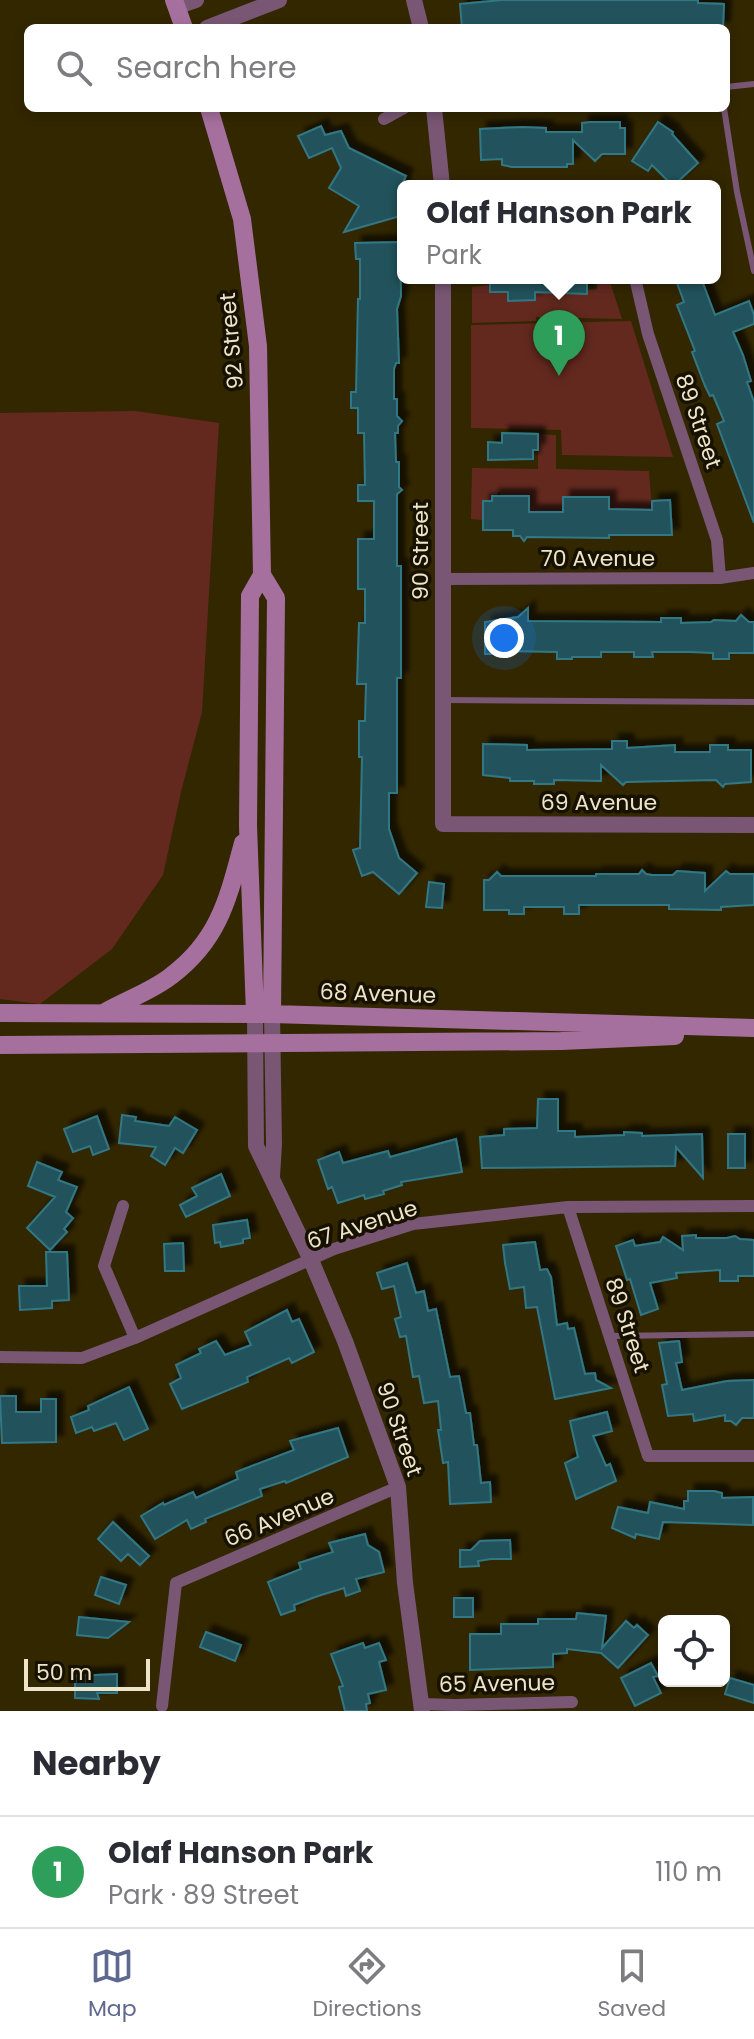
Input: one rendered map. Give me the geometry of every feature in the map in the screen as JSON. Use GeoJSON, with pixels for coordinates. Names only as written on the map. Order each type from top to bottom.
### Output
{"type":"FeatureCollection","features":[{"type":"Feature","properties":{"kind":"main road"},"geometry":{"type":"LineString","coordinates":[[175,4],[182,24]]}},
{"type":"Feature","properties":{"kind":"main road","name":"92 Street"},"geometry":{"type":"LineString","coordinates":[[210,112],[242,219],[258,346],[262,575],[276,598],[263,1014]]}},
{"type":"Feature","properties":{"kind":"main road","name":"92 Street"},"geometry":{"type":"LineString","coordinates":[[262,575],[250,596],[248,826],[263,1014]]}},
{"type":"Feature","properties":{"kind":"main road"},"geometry":{"type":"LineString","coordinates":[[103,1013],[169,978],[202,949],[218,924],[228,900],[248,826]]}},
{"type":"Feature","properties":{"kind":"main road","name":"68 Avenue"},"geometry":{"type":"LineString","coordinates":[[0,1013],[263,1014],[754,1030]]}},
{"type":"Feature","properties":{"kind":"main road","name":"68 Avenue"},"geometry":{"type":"LineString","coordinates":[[0,1045],[561,1041],[754,1030]]}},
{"type":"Feature","properties":{"kind":"street"},"geometry":{"type":"LineString","coordinates":[[175,4],[196,0]]}},
{"type":"Feature","properties":{"kind":"street"},"geometry":{"type":"LineString","coordinates":[[217,24],[279,0]]}},
{"type":"Feature","properties":{"kind":"street"},"geometry":{"type":"LineString","coordinates":[[414,0],[420,24]]}},
{"type":"Feature","properties":{"kind":"street"},"geometry":{"type":"LineString","coordinates":[[384,119],[397,112]]}},
{"type":"Feature","properties":{"kind":"street"},"geometry":{"type":"LineString","coordinates":[[434,112],[441,180]]}},
{"type":"Feature","properties":{"kind":"street","name":"90 Street"},"geometry":{"type":"LineString","coordinates":[[443,284],[443,824]]}},
{"type":"Feature","properties":{"kind":"street","name":"89 Street"},"geometry":{"type":"LineString","coordinates":[[636,284],[648,334],[717,540],[720,578]]}},
{"type":"Feature","properties":{"kind":"street","name":"70 Avenue"},"geometry":{"type":"LineString","coordinates":[[442,579],[720,578],[754,573]]}},
{"type":"Feature","properties":{"kind":"street","name":"69 Avenue"},"geometry":{"type":"LineString","coordinates":[[443,824],[754,825]]}},
{"type":"Feature","properties":{"kind":"street","name":"92 Street"},"geometry":{"type":"LineString","coordinates":[[263,1014],[264,1043]]}},
{"type":"Feature","properties":{"kind":"street","name":"90 Street"},"geometry":{"type":"LineString","coordinates":[[264,1043],[274,1144],[272,1177],[345,1341],[398,1487],[405,1583],[422,1707]]}},
{"type":"Feature","properties":{"kind":"street"},"geometry":{"type":"LineString","coordinates":[[123,1206],[104,1266],[135,1338]]}},
{"type":"Feature","properties":{"kind":"street","name":"67 Avenue"},"geometry":{"type":"LineString","coordinates":[[0,1357],[82,1358],[135,1338],[334,1249],[413,1224],[568,1207],[754,1206]]}},
{"type":"Feature","properties":{"kind":"street","name":"89 Street"},"geometry":{"type":"LineString","coordinates":[[568,1207],[648,1456],[754,1456]]}},
{"type":"Feature","properties":{"kind":"street","name":"66 Avenue"},"geometry":{"type":"LineString","coordinates":[[162,1706],[176,1583],[398,1487]]}},
{"type":"Feature","properties":{"kind":"street","name":"65 Avenue"},"geometry":{"type":"LineString","coordinates":[[422,1707],[572,1702]]}},
{"type":"Feature","properties":{"kind":"lane"},"geometry":{"type":"LineString","coordinates":[[730,87],[754,84]]}},
{"type":"Feature","properties":{"kind":"lane"},"geometry":{"type":"LineString","coordinates":[[725,112],[754,271]]}},
{"type":"Feature","properties":{"kind":"lane"},"geometry":{"type":"LineString","coordinates":[[442,700],[754,702]]}},
{"type":"Feature","properties":{"kind":"lane"},"geometry":{"type":"LineString","coordinates":[[611,1336],[754,1334]]}},
{"type":"Feature","properties":{"kind":"shaded area"},"geometry":{"type":"Polygon","coordinates":[[[597,284],[611,284],[622,319],[536,317],[536,321],[472,323],[472,287],[490,285],[490,292],[498,292],[498,286],[508,286],[508,300],[539,292],[587,294],[587,290],[597,289],[597,284]]]}},
{"type":"Feature","properties":{"kind":"shaded area"},"geometry":{"type":"Polygon","coordinates":[[[631,321],[673,457],[562,455],[561,430],[471,428],[471,325],[631,321]]]}},
{"type":"Feature","properties":{"kind":"shaded area"},"geometry":{"type":"Polygon","coordinates":[[[135,411],[219,423],[202,712],[163,875],[112,949],[40,1004],[0,999],[0,413],[135,411]]]}},
{"type":"Feature","properties":{"kind":"shaded area"},"geometry":{"type":"Polygon","coordinates":[[[538,434],[556,435],[556,469],[649,471],[652,510],[627,509],[626,526],[582,497],[563,497],[566,512],[536,512],[501,522],[501,492],[498,492],[492,495],[492,501],[483,501],[483,520],[471,519],[472,468],[538,469],[538,434]]]}},
{"type":"Feature","properties":{"kind":"building"},"geometry":{"type":"Polygon","coordinates":[[[502,0],[698,0],[698,3],[724,4],[723,24],[462,24],[460,4],[502,0]]]}},
{"type":"Feature","properties":{"kind":"building"},"geometry":{"type":"Polygon","coordinates":[[[620,122],[620,128],[625,128],[625,154],[602,154],[595,161],[573,140],[573,164],[567,164],[567,167],[512,167],[502,165],[502,159],[481,160],[480,129],[522,127],[546,128],[546,132],[582,132],[582,123],[620,122]]]}},
{"type":"Feature","properties":{"kind":"building"},"geometry":{"type":"Polygon","coordinates":[[[658,122],[673,132],[698,163],[680,180],[667,180],[652,165],[648,171],[632,161],[658,122]]]}},
{"type":"Feature","properties":{"kind":"building"},"geometry":{"type":"Polygon","coordinates":[[[321,126],[325,135],[341,131],[349,148],[406,176],[404,180],[397,180],[397,217],[344,232],[359,206],[329,188],[341,168],[332,148],[309,158],[298,136],[321,126]]]}},
{"type":"Feature","properties":{"kind":"building"},"geometry":{"type":"Polygon","coordinates":[[[397,242],[397,284],[401,284],[397,309],[399,363],[394,369],[394,399],[397,399],[397,416],[402,421],[398,433],[395,433],[399,487],[402,490],[397,494],[397,566],[401,566],[401,678],[397,678],[397,793],[389,793],[389,829],[399,858],[417,873],[399,894],[373,872],[362,876],[353,850],[360,848],[362,757],[359,757],[359,721],[365,721],[366,684],[357,684],[359,623],[365,623],[365,589],[358,589],[358,539],[374,539],[374,501],[358,501],[358,485],[365,485],[364,433],[358,433],[358,408],[351,408],[351,392],[356,392],[360,299],[360,259],[356,259],[355,243],[397,242]]]}},
{"type":"Feature","properties":{"kind":"building"},"geometry":{"type":"Polygon","coordinates":[[[490,284],[587,284],[587,294],[535,292],[535,300],[508,301],[508,292],[490,292],[490,284]]]}},
{"type":"Feature","properties":{"kind":"building"},"geometry":{"type":"Polygon","coordinates":[[[677,284],[703,284],[715,315],[749,301],[754,315],[754,324],[733,332],[751,381],[747,382],[754,402],[754,523],[717,424],[724,421],[713,395],[710,396],[705,386],[677,305],[684,302],[677,284]]]}},
{"type":"Feature","properties":{"kind":"building"},"geometry":{"type":"Polygon","coordinates":[[[502,433],[538,434],[538,450],[533,450],[533,459],[488,460],[488,442],[502,443],[502,433]]]}},
{"type":"Feature","properties":{"kind":"building"},"geometry":{"type":"Polygon","coordinates":[[[492,496],[529,496],[529,512],[563,512],[563,497],[609,497],[609,509],[652,510],[652,501],[670,500],[672,535],[527,537],[524,541],[520,536],[513,536],[513,530],[483,530],[483,501],[492,501],[492,496]]]}},
{"type":"Feature","properties":{"kind":"building"},"geometry":{"type":"Polygon","coordinates":[[[528,608],[528,621],[661,622],[661,618],[681,618],[681,623],[736,621],[741,615],[754,622],[754,653],[729,653],[729,659],[713,659],[713,653],[690,652],[652,652],[653,657],[634,657],[634,652],[601,652],[601,657],[572,659],[557,659],[557,652],[502,651],[502,654],[485,654],[485,622],[518,617],[528,608]]]}},
{"type":"Feature","properties":{"kind":"building"},"geometry":{"type":"Polygon","coordinates":[[[612,741],[627,741],[627,748],[675,745],[675,752],[710,752],[710,745],[728,745],[728,750],[751,750],[751,782],[725,784],[723,787],[716,780],[626,782],[623,785],[601,765],[601,781],[554,780],[554,784],[534,784],[534,781],[510,781],[510,778],[483,775],[483,744],[527,745],[527,750],[612,749],[612,741]]]}},
{"type":"Feature","properties":{"kind":"building"},"geometry":{"type":"Polygon","coordinates":[[[642,870],[652,875],[673,875],[677,871],[705,873],[705,891],[726,871],[730,874],[754,874],[754,905],[721,907],[721,910],[669,909],[669,905],[579,905],[579,914],[564,914],[564,907],[524,907],[524,914],[509,914],[509,910],[484,910],[484,880],[489,880],[497,872],[501,876],[596,876],[639,874],[642,870]]]}},
{"type":"Feature","properties":{"kind":"building"},"geometry":{"type":"Polygon","coordinates":[[[429,882],[444,884],[442,908],[426,907],[429,882]]]}},
{"type":"Feature","properties":{"kind":"building"},"geometry":{"type":"Polygon","coordinates":[[[538,1099],[558,1099],[558,1131],[575,1131],[575,1137],[624,1135],[624,1132],[642,1133],[642,1136],[702,1134],[703,1178],[676,1147],[675,1166],[482,1168],[480,1137],[504,1135],[504,1129],[537,1128],[538,1099]]]}},
{"type":"Feature","properties":{"kind":"building"},"geometry":{"type":"Polygon","coordinates":[[[122,1115],[136,1117],[135,1121],[169,1126],[175,1117],[197,1130],[183,1153],[175,1148],[165,1165],[151,1156],[156,1147],[119,1143],[122,1115]]]}},
{"type":"Feature","properties":{"kind":"building"},"geometry":{"type":"Polygon","coordinates":[[[97,1116],[109,1149],[93,1155],[90,1146],[73,1152],[64,1129],[97,1116]]]}},
{"type":"Feature","properties":{"kind":"building"},"geometry":{"type":"Polygon","coordinates":[[[728,1134],[745,1134],[745,1168],[728,1168],[728,1134]]]}},
{"type":"Feature","properties":{"kind":"building"},"geometry":{"type":"Polygon","coordinates":[[[456,1139],[462,1172],[401,1182],[402,1185],[383,1191],[384,1194],[365,1199],[364,1195],[338,1203],[332,1187],[328,1189],[318,1160],[339,1152],[343,1163],[388,1151],[390,1157],[456,1139]]]}},
{"type":"Feature","properties":{"kind":"building"},"geometry":{"type":"Polygon","coordinates":[[[37,1162],[62,1172],[58,1180],[77,1187],[66,1212],[73,1218],[64,1229],[67,1232],[50,1250],[27,1228],[55,1197],[28,1186],[37,1162]]]}},
{"type":"Feature","properties":{"kind":"building"},"geometry":{"type":"Polygon","coordinates":[[[221,1174],[230,1196],[186,1217],[180,1205],[197,1196],[192,1188],[221,1174]]]}},
{"type":"Feature","properties":{"kind":"building"},"geometry":{"type":"Polygon","coordinates":[[[247,1220],[250,1238],[243,1239],[243,1243],[221,1247],[220,1242],[215,1243],[213,1225],[247,1220]]]}},
{"type":"Feature","properties":{"kind":"building"},"geometry":{"type":"Polygon","coordinates":[[[696,1235],[696,1238],[735,1236],[754,1240],[754,1276],[738,1276],[738,1281],[720,1281],[720,1270],[676,1273],[677,1278],[650,1283],[658,1309],[641,1315],[616,1246],[633,1240],[635,1246],[660,1242],[663,1237],[683,1250],[682,1236],[696,1235]]]}},
{"type":"Feature","properties":{"kind":"building"},"geometry":{"type":"Polygon","coordinates":[[[535,1242],[540,1270],[547,1269],[551,1277],[557,1325],[567,1323],[568,1329],[574,1328],[585,1374],[595,1373],[596,1380],[611,1388],[555,1399],[537,1307],[526,1308],[524,1287],[510,1289],[505,1263],[503,1245],[535,1242]]]}},
{"type":"Feature","properties":{"kind":"building"},"geometry":{"type":"Polygon","coordinates":[[[183,1243],[184,1271],[165,1271],[164,1244],[183,1243]]]}},
{"type":"Feature","properties":{"kind":"building"},"geometry":{"type":"Polygon","coordinates":[[[46,1252],[67,1252],[69,1300],[52,1301],[52,1308],[20,1310],[19,1286],[47,1286],[46,1252]]]}},
{"type":"Feature","properties":{"kind":"building"},"geometry":{"type":"Polygon","coordinates":[[[407,1263],[416,1293],[424,1291],[428,1311],[436,1309],[450,1377],[459,1376],[466,1413],[470,1413],[474,1445],[477,1445],[481,1483],[490,1482],[491,1502],[450,1504],[448,1462],[443,1463],[438,1430],[441,1430],[438,1401],[424,1403],[419,1376],[413,1377],[406,1336],[400,1337],[395,1319],[401,1317],[394,1286],[382,1289],[377,1273],[407,1263]]]}},
{"type":"Feature","properties":{"kind":"building"},"geometry":{"type":"Polygon","coordinates":[[[287,1310],[292,1322],[299,1319],[314,1352],[292,1363],[289,1358],[247,1377],[248,1382],[182,1409],[170,1384],[181,1378],[176,1365],[201,1353],[199,1349],[216,1341],[225,1355],[251,1345],[245,1332],[287,1310]]]}},
{"type":"Feature","properties":{"kind":"building"},"geometry":{"type":"Polygon","coordinates":[[[679,1341],[682,1362],[676,1363],[682,1390],[727,1381],[754,1380],[754,1418],[742,1418],[736,1425],[725,1421],[725,1415],[694,1421],[693,1414],[668,1416],[662,1385],[667,1384],[659,1343],[679,1341]]]}},
{"type":"Feature","properties":{"kind":"building"},"geometry":{"type":"Polygon","coordinates":[[[129,1387],[148,1429],[124,1440],[116,1423],[94,1431],[92,1427],[76,1433],[71,1417],[129,1387]]]}},
{"type":"Feature","properties":{"kind":"building"},"geometry":{"type":"Polygon","coordinates":[[[0,1396],[16,1396],[16,1412],[41,1412],[41,1399],[56,1399],[56,1442],[2,1443],[0,1396]]]}},
{"type":"Feature","properties":{"kind":"building"},"geometry":{"type":"Polygon","coordinates":[[[607,1412],[612,1431],[593,1436],[616,1481],[576,1499],[565,1463],[578,1457],[570,1421],[607,1412]]]}},
{"type":"Feature","properties":{"kind":"building"},"geometry":{"type":"Polygon","coordinates":[[[338,1428],[348,1457],[286,1483],[260,1489],[262,1496],[205,1519],[206,1522],[191,1529],[187,1520],[155,1539],[141,1516],[163,1503],[193,1492],[196,1498],[238,1479],[236,1472],[294,1450],[290,1441],[338,1428]]]}},
{"type":"Feature","properties":{"kind":"building"},"geometry":{"type":"Polygon","coordinates":[[[688,1491],[714,1491],[722,1493],[722,1498],[753,1497],[753,1525],[663,1522],[659,1539],[636,1534],[635,1538],[612,1528],[618,1507],[648,1513],[650,1502],[684,1509],[688,1491]]]}},
{"type":"Feature","properties":{"kind":"building"},"geometry":{"type":"Polygon","coordinates":[[[113,1522],[149,1556],[140,1565],[128,1554],[121,1561],[98,1539],[113,1522]]]}},
{"type":"Feature","properties":{"kind":"building"},"geometry":{"type":"Polygon","coordinates":[[[365,1534],[368,1545],[379,1552],[384,1572],[356,1579],[360,1591],[346,1596],[344,1588],[294,1605],[295,1610],[281,1615],[268,1582],[301,1569],[299,1563],[333,1552],[329,1543],[365,1534]]]}},
{"type":"Feature","properties":{"kind":"building"},"geometry":{"type":"Polygon","coordinates":[[[510,1540],[511,1559],[478,1561],[479,1566],[460,1567],[460,1550],[471,1550],[480,1541],[510,1540]]]}},
{"type":"Feature","properties":{"kind":"building"},"geometry":{"type":"Polygon","coordinates":[[[101,1577],[126,1585],[119,1604],[95,1595],[101,1577]]]}},
{"type":"Feature","properties":{"kind":"building"},"geometry":{"type":"Polygon","coordinates":[[[454,1598],[473,1598],[473,1617],[454,1617],[454,1598]]]}},
{"type":"Feature","properties":{"kind":"building"},"geometry":{"type":"Polygon","coordinates":[[[577,1613],[606,1616],[602,1648],[626,1621],[634,1628],[637,1625],[648,1635],[618,1668],[601,1653],[567,1649],[567,1653],[553,1654],[553,1667],[470,1670],[470,1634],[501,1634],[501,1624],[538,1624],[538,1619],[576,1619],[577,1613]]]}},
{"type":"Feature","properties":{"kind":"building"},"geometry":{"type":"Polygon","coordinates":[[[79,1617],[129,1622],[108,1638],[77,1635],[79,1617]]]}},
{"type":"Feature","properties":{"kind":"building"},"geometry":{"type":"Polygon","coordinates":[[[206,1632],[241,1645],[235,1661],[200,1647],[206,1632]]]}},
{"type":"Feature","properties":{"kind":"building"},"geometry":{"type":"Polygon","coordinates":[[[363,1643],[365,1648],[379,1643],[386,1660],[379,1662],[386,1690],[368,1694],[370,1703],[366,1704],[367,1711],[345,1711],[339,1687],[343,1686],[331,1654],[363,1643]]]}},
{"type":"Feature","properties":{"kind":"building"},"geometry":{"type":"Polygon","coordinates":[[[651,1663],[658,1676],[653,1677],[661,1693],[635,1706],[621,1678],[651,1663]]]}},
{"type":"Feature","properties":{"kind":"building"},"geometry":{"type":"Polygon","coordinates":[[[117,1674],[117,1693],[97,1693],[99,1699],[75,1698],[75,1676],[117,1674]]]}},
{"type":"Feature","properties":{"kind":"building"},"geometry":{"type":"Polygon","coordinates":[[[730,1678],[754,1685],[754,1703],[725,1694],[730,1687],[730,1678]]]}},
{"type":"Feature","properties":{"kind":"place","name":"Olaf Hanson Park"},"geometry":{"type":"Point","coordinates":[559,376]}}]}
